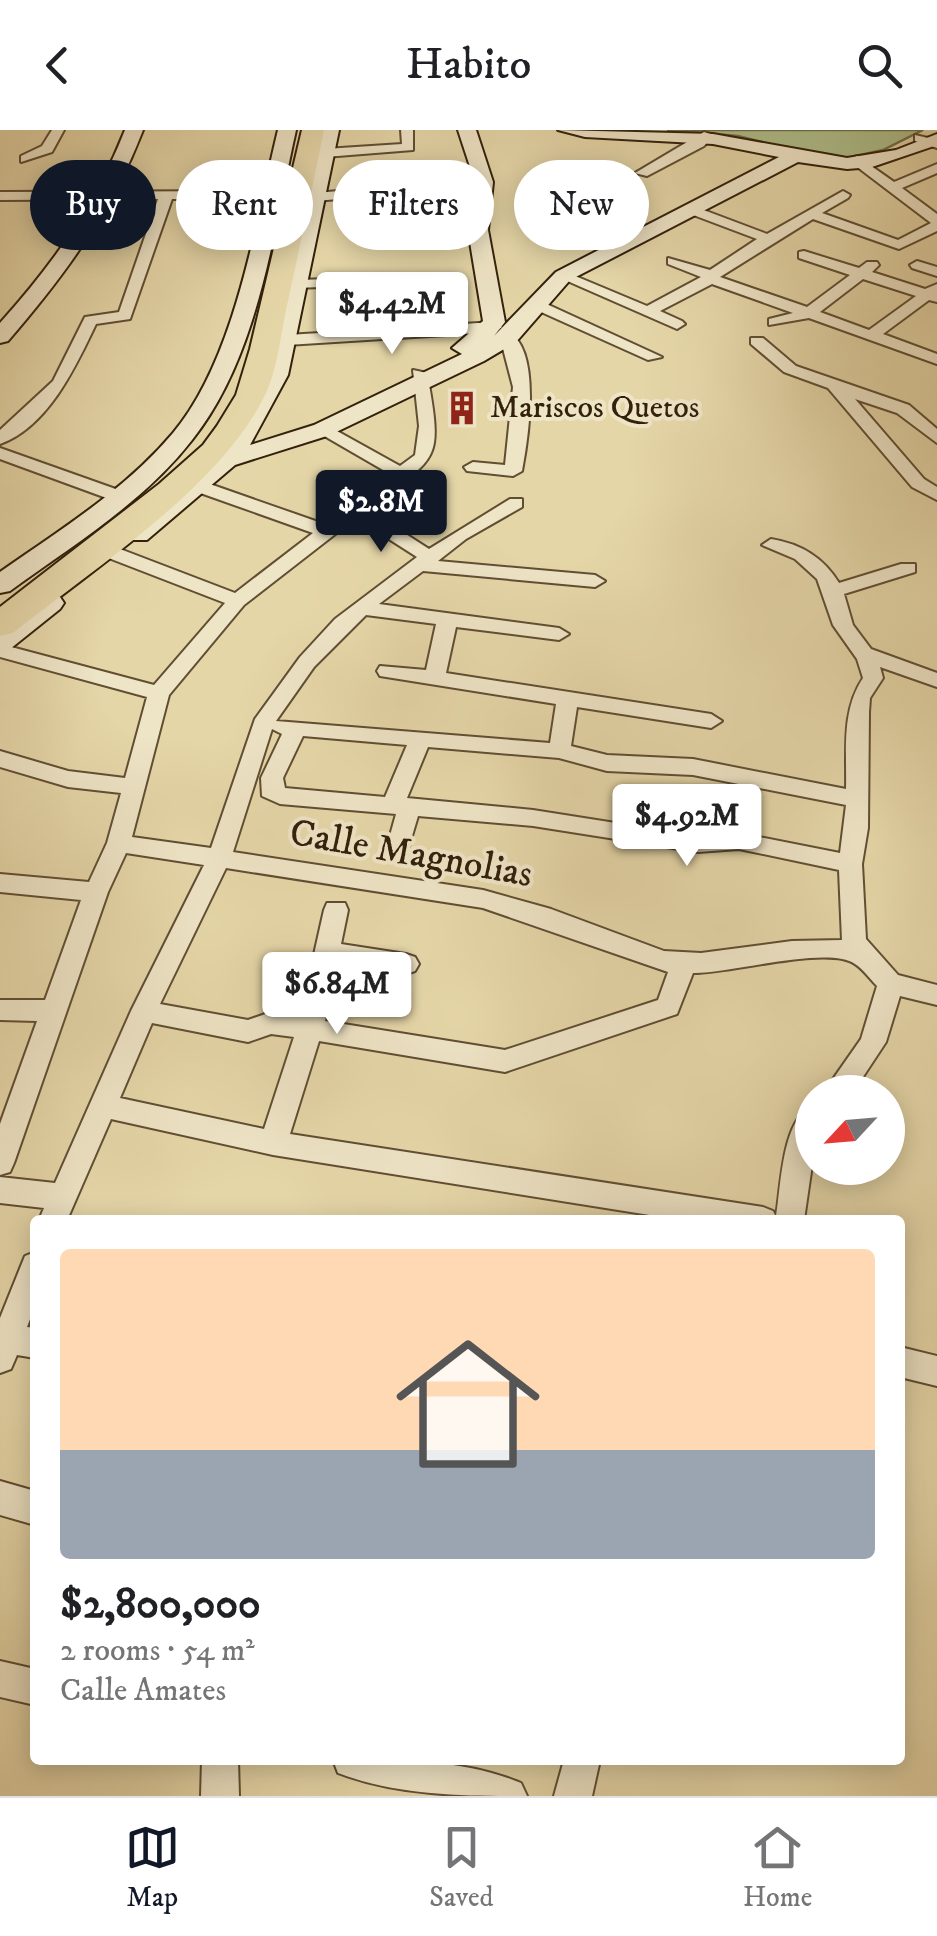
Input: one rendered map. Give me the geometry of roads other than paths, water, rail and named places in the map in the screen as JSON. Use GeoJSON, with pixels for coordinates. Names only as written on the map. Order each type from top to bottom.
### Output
{"type":"FeatureCollection","features":[{"type":"Feature","properties":{"kind":"highway"},"geometry":{"type":"LineString","coordinates":[[2,600],[174,470],[216,420],[238,378],[253,330],[300,130]]}},
{"type":"Feature","properties":{"kind":"highway"},"geometry":{"type":"LineString","coordinates":[[313,163],[323,138]]}},
{"type":"Feature","properties":{"kind":"highway"},"geometry":{"type":"LineString","coordinates":[[2,600],[170,491],[214,452],[251,395],[287,250]]}},
{"type":"Feature","properties":{"kind":"main road"},"geometry":{"type":"LineString","coordinates":[[111,160],[119,130]]}},
{"type":"Feature","properties":{"kind":"main road"},"geometry":{"type":"LineString","coordinates":[[119,160],[134,130]]}},
{"type":"Feature","properties":{"kind":"main road"},"geometry":{"type":"LineString","coordinates":[[286,130],[293,160]]}},
{"type":"Feature","properties":{"kind":"main road"},"geometry":{"type":"LineString","coordinates":[[467,130],[477,160]]}},
{"type":"Feature","properties":{"kind":"main road"},"geometry":{"type":"LineString","coordinates":[[571,130],[707,137],[861,163]]}},
{"type":"Feature","properties":{"kind":"main road"},"geometry":{"type":"LineString","coordinates":[[616,130],[707,137],[792,158],[861,163],[898,157],[932,138]]}},
{"type":"Feature","properties":{"kind":"main road"},"geometry":{"type":"LineString","coordinates":[[226,460],[322,430],[420,378],[512,319],[562,276],[792,158]]}},
{"type":"Feature","properties":{"kind":"main road"},"geometry":{"type":"LineString","coordinates":[[0,316],[56,250]]}},
{"type":"Feature","properties":{"kind":"main road"},"geometry":{"type":"LineString","coordinates":[[0,336],[72,250]]}},
{"type":"Feature","properties":{"kind":"main road"},"geometry":{"type":"LineString","coordinates":[[2,600],[158,464],[186,433],[215,386],[276,250]]}},
{"type":"Feature","properties":{"kind":"main road"},"geometry":{"type":"LineString","coordinates":[[0,647],[198,486],[226,460],[251,427],[277,376],[296,284],[298,250]]}},
{"type":"Feature","properties":{"kind":"main road"},"geometry":{"type":"LineString","coordinates":[[486,250],[512,319]]}},
{"type":"Feature","properties":{"kind":"main road"},"geometry":{"type":"LineString","coordinates":[[251,427],[278,434],[292,432],[420,378]]}},
{"type":"Feature","properties":{"kind":"street"},"geometry":{"type":"LineString","coordinates":[[26,159],[47,148],[58,130]]}},
{"type":"Feature","properties":{"kind":"street"},"geometry":{"type":"LineString","coordinates":[[323,138],[409,147],[407,130]]}},
{"type":"Feature","properties":{"kind":"street"},"geometry":{"type":"LineString","coordinates":[[649,168],[707,137]]}},
{"type":"Feature","properties":{"kind":"street"},"geometry":{"type":"LineString","coordinates":[[813,214],[889,242],[906,244],[936,220],[861,163]]}},
{"type":"Feature","properties":{"kind":"street"},"geometry":{"type":"LineString","coordinates":[[892,188],[937,168]]}},
{"type":"Feature","properties":{"kind":"street"},"geometry":{"type":"LineString","coordinates":[[647,312],[843,195]]}},
{"type":"Feature","properties":{"kind":"street"},"geometry":{"type":"LineString","coordinates":[[0,196],[30,196]]}},
{"type":"Feature","properties":{"kind":"street"},"geometry":{"type":"LineString","coordinates":[[156,196],[176,196]]}},
{"type":"Feature","properties":{"kind":"street"},"geometry":{"type":"LineString","coordinates":[[0,438],[60,384],[90,320],[123,318],[166,196]]}},
{"type":"Feature","properties":{"kind":"street"},"geometry":{"type":"LineString","coordinates":[[693,210],[771,240]]}},
{"type":"Feature","properties":{"kind":"street"},"geometry":{"type":"LineString","coordinates":[[804,254],[934,293]]}},
{"type":"Feature","properties":{"kind":"street"},"geometry":{"type":"LineString","coordinates":[[674,260],[748,294],[937,358]]}},
{"type":"Feature","properties":{"kind":"street"},"geometry":{"type":"LineString","coordinates":[[774,322],[808,314],[878,260]]}},
{"type":"Feature","properties":{"kind":"street"},"geometry":{"type":"LineString","coordinates":[[917,264],[937,272]]}},
{"type":"Feature","properties":{"kind":"street"},"geometry":{"type":"LineString","coordinates":[[562,276],[676,324]]}},
{"type":"Feature","properties":{"kind":"street"},"geometry":{"type":"LineString","coordinates":[[748,294],[771,276]]}},
{"type":"Feature","properties":{"kind":"street"},"geometry":{"type":"LineString","coordinates":[[296,284],[366,282]]}},
{"type":"Feature","properties":{"kind":"street"},"geometry":{"type":"LineString","coordinates":[[872,335],[934,293]]}},
{"type":"Feature","properties":{"kind":"street"},"geometry":{"type":"LineString","coordinates":[[392,308],[394,334]]}},
{"type":"Feature","properties":{"kind":"street"},"geometry":{"type":"LineString","coordinates":[[472,468],[513,471],[524,408],[512,319]]}},
{"type":"Feature","properties":{"kind":"street"},"geometry":{"type":"LineString","coordinates":[[286,340],[394,334],[512,319],[654,357]]}},
{"type":"Feature","properties":{"kind":"street"},"geometry":{"type":"LineString","coordinates":[[758,340],[790,369],[904,409],[937,438]]}},
{"type":"Feature","properties":{"kind":"street"},"geometry":{"type":"LineString","coordinates":[[0,1163],[96,892],[118,842],[159,693],[237,602],[423,457],[429,442],[420,378]]}},
{"type":"Feature","properties":{"kind":"street"},"geometry":{"type":"LineString","coordinates":[[832,384],[918,483],[937,495]]}},
{"type":"Feature","properties":{"kind":"street"},"geometry":{"type":"LineString","coordinates":[[322,430],[404,475]]}},
{"type":"Feature","properties":{"kind":"street"},"geometry":{"type":"LineString","coordinates":[[0,453],[118,496]]}},
{"type":"Feature","properties":{"kind":"street"},"geometry":{"type":"LineString","coordinates":[[198,486],[325,530]]}},
{"type":"Feature","properties":{"kind":"street"},"geometry":{"type":"LineString","coordinates":[[0,1190],[58,1209],[144,1011],[220,859],[262,724],[307,662],[360,608],[459,535],[516,502]]}},
{"type":"Feature","properties":{"kind":"street"},"geometry":{"type":"LineString","coordinates":[[357,510],[426,561],[594,581]]}},
{"type":"Feature","properties":{"kind":"street"},"geometry":{"type":"LineString","coordinates":[[771,545],[786,546],[824,572],[842,622],[868,655],[872,678],[860,698],[858,712],[857,828],[850,864],[854,939],[860,952],[890,983],[936,994]]}},
{"type":"Feature","properties":{"kind":"street"},"geometry":{"type":"LineString","coordinates":[[113,553],[237,602]]}},
{"type":"Feature","properties":{"kind":"street"},"geometry":{"type":"LineString","coordinates":[[834,591],[908,568]]}},
{"type":"Feature","properties":{"kind":"street"},"geometry":{"type":"LineString","coordinates":[[360,608],[559,634]]}},
{"type":"Feature","properties":{"kind":"street"},"geometry":{"type":"LineString","coordinates":[[435,679],[447,620]]}},
{"type":"Feature","properties":{"kind":"street"},"geometry":{"type":"LineString","coordinates":[[0,647],[159,693]]}},
{"type":"Feature","properties":{"kind":"street"},"geometry":{"type":"LineString","coordinates":[[868,655],[937,680]]}},
{"type":"Feature","properties":{"kind":"street"},"geometry":{"type":"LineString","coordinates":[[387,671],[711,721]]}},
{"type":"Feature","properties":{"kind":"street"},"geometry":{"type":"LineString","coordinates":[[559,751],[568,696]]}},
{"type":"Feature","properties":{"kind":"street"},"geometry":{"type":"LineString","coordinates":[[262,724],[559,751],[607,763],[694,767],[855,799]]}},
{"type":"Feature","properties":{"kind":"street"},"geometry":{"type":"LineString","coordinates":[[296,728],[272,778],[270,790],[280,796],[533,818],[698,844],[739,841],[850,864]]}},
{"type":"Feature","properties":{"kind":"street"},"geometry":{"type":"LineString","coordinates":[[398,850],[401,805],[420,740]]}},
{"type":"Feature","properties":{"kind":"street"},"geometry":{"type":"LineString","coordinates":[[0,760],[68,779],[133,787]]}},
{"type":"Feature","properties":{"kind":"street","name":"Calle Magnolias"},"geometry":{"type":"LineString","coordinates":[[118,842],[482,900],[530,911],[646,959],[684,964],[812,948],[837,947],[860,952]]}},
{"type":"Feature","properties":{"kind":"street"},"geometry":{"type":"LineString","coordinates":[[0,883],[96,892]]}},
{"type":"Feature","properties":{"kind":"street"},"geometry":{"type":"LineString","coordinates":[[273,1143],[310,1030],[336,910]]}},
{"type":"Feature","properties":{"kind":"street"},"geometry":{"type":"LineString","coordinates":[[328,952],[406,964]]}},
{"type":"Feature","properties":{"kind":"street"},"geometry":{"type":"LineString","coordinates":[[144,1011],[248,1031],[271,1023],[505,1061],[668,1008],[684,964]]}},
{"type":"Feature","properties":{"kind":"street"},"geometry":{"type":"LineString","coordinates":[[853,1075],[866,1061],[884,1016],[890,983]]}},
{"type":"Feature","properties":{"kind":"street"},"geometry":{"type":"LineString","coordinates":[[0,1010],[56,1011]]}},
{"type":"Feature","properties":{"kind":"street"},"geometry":{"type":"LineString","coordinates":[[104,1106],[273,1143],[731,1215]]}},
{"type":"Feature","properties":{"kind":"street"},"geometry":{"type":"LineString","coordinates":[[791,1215],[795,1185]]}},
{"type":"Feature","properties":{"kind":"street"},"geometry":{"type":"LineString","coordinates":[[14,1346],[30,1285]]}},
{"type":"Feature","properties":{"kind":"street"},"geometry":{"type":"LineString","coordinates":[[905,1363],[937,1372]]}},
{"type":"Feature","properties":{"kind":"street"},"geometry":{"type":"LineString","coordinates":[[0,1498],[30,1507]]}},
{"type":"Feature","properties":{"kind":"street"},"geometry":{"type":"LineString","coordinates":[[0,1679],[30,1685]]}},
{"type":"Feature","properties":{"kind":"street"},"geometry":{"type":"LineString","coordinates":[[220,1765],[220,1796]]}},
{"type":"Feature","properties":{"kind":"street"},"geometry":{"type":"LineString","coordinates":[[373,1765],[508,1796]]}},
{"type":"Feature","properties":{"kind":"street"},"geometry":{"type":"LineString","coordinates":[[573,1796],[581,1765]]}},
{"type":"Feature","properties":{"kind":"place","name":"Mariscos Quetos"},"geometry":{"type":"Point","coordinates":[462,408]}}]}
